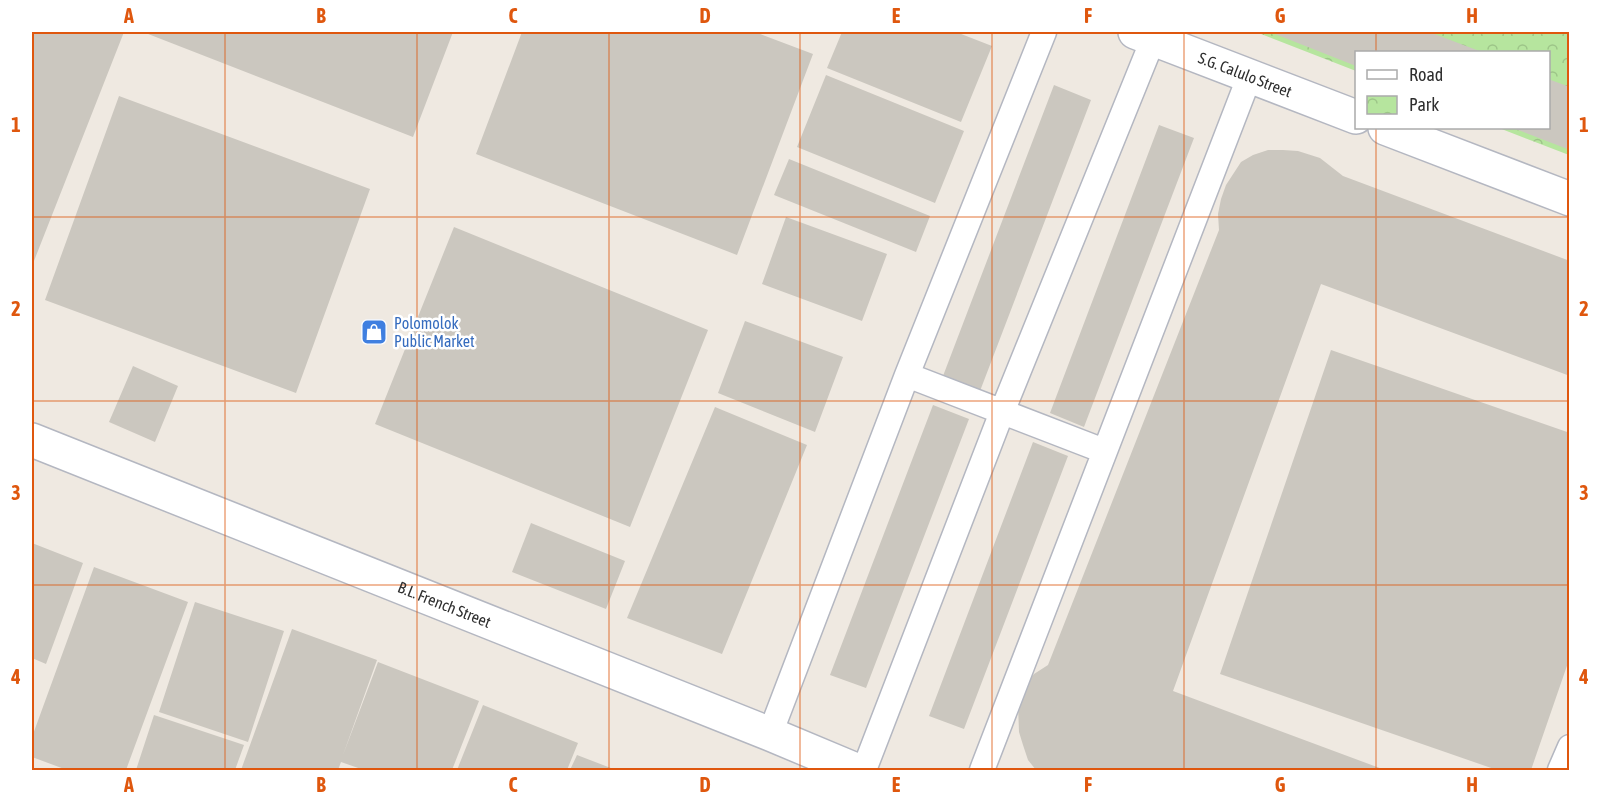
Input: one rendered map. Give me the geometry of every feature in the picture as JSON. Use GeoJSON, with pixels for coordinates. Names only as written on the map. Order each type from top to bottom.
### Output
{"type":"FeatureCollection","features":[{"type":"Feature","properties":{"kind":"street","name":"S.G. Calulo Street"},"geometry":{"type":"LineString","coordinates":[[1148,34],[1355,117]]}},
{"type":"Feature","properties":{"kind":"street"},"geometry":{"type":"LineString","coordinates":[[1388,129],[1569,199]]}},
{"type":"Feature","properties":{"kind":"street","name":"B.L. French Street"},"geometry":{"type":"LineString","coordinates":[[32,440],[770,734],[847,768]]}},
{"type":"Feature","properties":{"kind":"lane"},"geometry":{"type":"LineString","coordinates":[[770,734],[907,375],[1044,32]]}},
{"type":"Feature","properties":{"kind":"lane"},"geometry":{"type":"LineString","coordinates":[[847,768],[1002,412],[1148,34]]}},
{"type":"Feature","properties":{"kind":"lane"},"geometry":{"type":"LineString","coordinates":[[982,771],[1250,75]]}},
{"type":"Feature","properties":{"kind":"lane"},"geometry":{"type":"LineString","coordinates":[[907,375],[1104,451]]}},
{"type":"Feature","properties":{"kind":"lane"},"geometry":{"type":"LineString","coordinates":[[1560,771],[1569,747]]}},
{"type":"Feature","properties":{"kind":"green space"},"geometry":{"type":"Polygon","coordinates":[[[1256,32],[1569,32],[1569,155],[1502,129],[1550,129],[1550,51],[1355,51],[1355,71],[1256,32]]]}},
{"type":"Feature","properties":{"kind":"building"},"geometry":{"type":"Polygon","coordinates":[[[32,32],[124,32],[32,266],[32,32]]]}},
{"type":"Feature","properties":{"kind":"building"},"geometry":{"type":"Polygon","coordinates":[[[143,32],[453,32],[413,137],[143,32]]]}},
{"type":"Feature","properties":{"kind":"building"},"geometry":{"type":"Polygon","coordinates":[[[522,32],[755,32],[813,54],[737,255],[476,154],[522,32]]]}},
{"type":"Feature","properties":{"kind":"building"},"geometry":{"type":"Polygon","coordinates":[[[842,32],[956,32],[992,46],[961,122],[827,68],[842,32]]]}},
{"type":"Feature","properties":{"kind":"building"},"geometry":{"type":"Polygon","coordinates":[[[1270,32],[1429,32],[1479,51],[1355,51],[1355,66],[1270,32]]]}},
{"type":"Feature","properties":{"kind":"building"},"geometry":{"type":"Polygon","coordinates":[[[826,75],[964,131],[935,203],[797,147],[826,75]]]}},
{"type":"Feature","properties":{"kind":"building"},"geometry":{"type":"Polygon","coordinates":[[[1550,80],[1570,87],[1570,150],[1516,129],[1550,129],[1550,80]]]}},
{"type":"Feature","properties":{"kind":"building"},"geometry":{"type":"Polygon","coordinates":[[[1054,85],[1091,100],[980,391],[943,376],[1054,85]]]}},
{"type":"Feature","properties":{"kind":"building"},"geometry":{"type":"Polygon","coordinates":[[[119,96],[370,189],[296,393],[45,300],[119,96]]]}},
{"type":"Feature","properties":{"kind":"building"},"geometry":{"type":"Polygon","coordinates":[[[1159,125],[1194,138],[1084,427],[1050,413],[1159,125]]]}},
{"type":"Feature","properties":{"kind":"building"},"geometry":{"type":"Polygon","coordinates":[[[1268,150],[1298,151],[1320,158],[1343,176],[1570,261],[1570,376],[1321,284],[1173,691],[1385,770],[1036,770],[1028,760],[1019,732],[1018,705],[1026,684],[1034,674],[1048,665],[1219,230],[1218,214],[1226,185],[1241,162],[1268,150]]]}},
{"type":"Feature","properties":{"kind":"building"},"geometry":{"type":"Polygon","coordinates":[[[789,159],[930,216],[916,252],[774,195],[789,159]]]}},
{"type":"Feature","properties":{"kind":"building"},"geometry":{"type":"Polygon","coordinates":[[[786,217],[887,254],[862,321],[762,284],[786,217]]]}},
{"type":"Feature","properties":{"kind":"building"},"geometry":{"type":"Polygon","coordinates":[[[454,227],[708,330],[630,527],[375,424],[454,227]]]}},
{"type":"Feature","properties":{"kind":"building"},"geometry":{"type":"Polygon","coordinates":[[[745,321],[843,357],[815,432],[718,393],[745,321]]]}},
{"type":"Feature","properties":{"kind":"building"},"geometry":{"type":"Polygon","coordinates":[[[1331,350],[1570,433],[1570,657],[1531,770],[1497,770],[1220,674],[1331,350]]]}},
{"type":"Feature","properties":{"kind":"building"},"geometry":{"type":"Polygon","coordinates":[[[133,366],[178,386],[155,442],[109,422],[133,366]]]}},
{"type":"Feature","properties":{"kind":"building"},"geometry":{"type":"Polygon","coordinates":[[[933,405],[969,419],[866,688],[830,675],[933,405]]]}},
{"type":"Feature","properties":{"kind":"building"},"geometry":{"type":"Polygon","coordinates":[[[715,407],[807,445],[722,654],[627,618],[715,407]]]}},
{"type":"Feature","properties":{"kind":"building"},"geometry":{"type":"Polygon","coordinates":[[[1033,442],[1068,456],[964,729],[929,716],[1033,442]]]}},
{"type":"Feature","properties":{"kind":"building"},"geometry":{"type":"Polygon","coordinates":[[[531,523],[625,561],[606,609],[512,572],[531,523]]]}},
{"type":"Feature","properties":{"kind":"building"},"geometry":{"type":"Polygon","coordinates":[[[32,543],[83,563],[46,664],[32,658],[32,543]]]}},
{"type":"Feature","properties":{"kind":"building"},"geometry":{"type":"Polygon","coordinates":[[[94,567],[188,602],[126,770],[67,770],[32,757],[32,737],[94,567]]]}},
{"type":"Feature","properties":{"kind":"building"},"geometry":{"type":"Polygon","coordinates":[[[195,602],[284,631],[248,742],[159,712],[195,602]]]}},
{"type":"Feature","properties":{"kind":"building"},"geometry":{"type":"Polygon","coordinates":[[[292,629],[377,660],[343,755],[378,662],[479,701],[452,770],[364,770],[341,762],[338,770],[241,770],[292,629]]]}},
{"type":"Feature","properties":{"kind":"building"},"geometry":{"type":"Polygon","coordinates":[[[483,705],[578,743],[567,770],[457,770],[483,705]]]}},
{"type":"Feature","properties":{"kind":"building"},"geometry":{"type":"Polygon","coordinates":[[[154,715],[244,745],[235,770],[136,770],[154,715]]]}},
{"type":"Feature","properties":{"kind":"building"},"geometry":{"type":"Polygon","coordinates":[[[577,755],[616,770],[570,770],[577,755]]]}},
{"type":"Feature","properties":{"kind":"place","name":"Polomolok Public Market"},"geometry":{"type":"Point","coordinates":[374,332]}}]}
